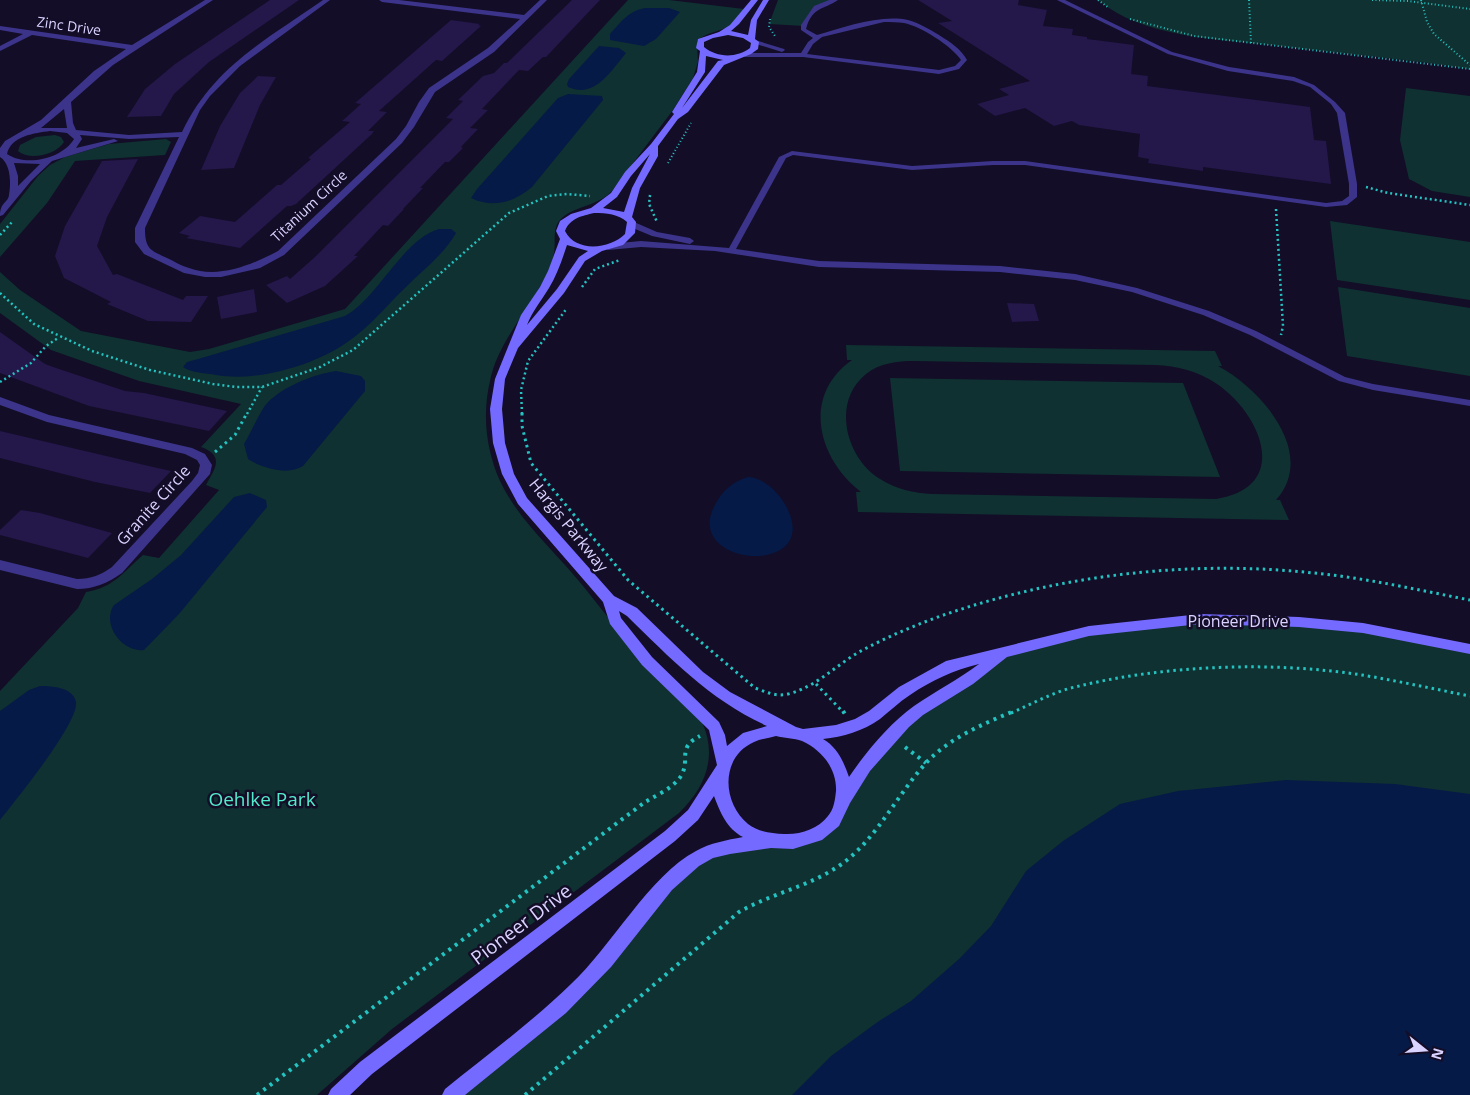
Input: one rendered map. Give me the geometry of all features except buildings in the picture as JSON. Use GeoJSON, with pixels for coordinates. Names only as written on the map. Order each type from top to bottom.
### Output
{"type":"FeatureCollection","features":[{"type":"Feature","properties":{"kind":"street"},"geometry":{"type":"LineString","coordinates":[[13,194],[14,176],[3,155],[4,148],[45,122],[92,77],[210,0]]}},
{"type":"Feature","properties":{"kind":"street","name":"Titanium Circle"},"geometry":{"type":"LineString","coordinates":[[327,0],[222,77],[199,104],[140,228],[139,239],[142,246],[155,256],[195,272],[221,274],[257,266],[272,259],[399,141],[410,127],[426,98],[436,87],[491,50],[544,0]]}},
{"type":"Feature","properties":{"kind":"street"},"geometry":{"type":"LineString","coordinates":[[382,0],[525,18]]}},
{"type":"Feature","properties":{"kind":"street"},"geometry":{"type":"LineString","coordinates":[[675,117],[677,109],[701,72],[703,52],[700,45],[701,41],[731,30],[739,23],[754,0]]}},
{"type":"Feature","properties":{"kind":"street"},"geometry":{"type":"LineString","coordinates":[[594,210],[614,195],[628,174],[654,146],[675,117],[685,110],[721,63],[754,49],[754,20],[766,0]]}},
{"type":"Feature","properties":{"kind":"street","name":"Zinc Drive"},"geometry":{"type":"LineString","coordinates":[[0,28],[134,48]]}},
{"type":"Feature","properties":{"kind":"street"},"geometry":{"type":"LineString","coordinates":[[0,49],[30,33]]}},
{"type":"Feature","properties":{"kind":"street"},"geometry":{"type":"LineString","coordinates":[[719,34],[737,34],[753,41]]}},
{"type":"Feature","properties":{"kind":"street"},"geometry":{"type":"LineString","coordinates":[[703,52],[718,57],[741,56]]}},
{"type":"Feature","properties":{"kind":"street"},"geometry":{"type":"LineString","coordinates":[[0,213],[13,194],[37,170],[76,144],[77,137],[68,123],[67,102]]}},
{"type":"Feature","properties":{"kind":"street"},"geometry":{"type":"LineString","coordinates":[[0,142],[50,129],[129,137],[184,134]]}},
{"type":"Feature","properties":{"kind":"street"},"geometry":{"type":"LineString","coordinates":[[6,159],[30,162],[129,137]]}},
{"type":"Feature","properties":{"kind":"street"},"geometry":{"type":"LineString","coordinates":[[594,210],[613,211],[629,221],[636,188],[654,156],[654,146]]}},
{"type":"Feature","properties":{"kind":"street","name":"Hargis Parkway"},"geometry":{"type":"LineString","coordinates":[[594,210],[572,216],[561,227],[560,233],[564,239],[553,271],[545,287],[526,315],[500,379],[496,409],[499,443],[508,474],[522,501],[609,600],[632,612],[698,676],[725,696],[757,715],[790,730]]}},
{"type":"Feature","properties":{"kind":"street","name":"Hargis Parkway"},"geometry":{"type":"LineString","coordinates":[[510,353],[561,291],[582,259],[621,242],[632,230],[629,221]]}},
{"type":"Feature","properties":{"kind":"street"},"geometry":{"type":"LineString","coordinates":[[564,239],[579,247],[604,248]]}},
{"type":"Feature","properties":{"kind":"street","name":"Granite Circle"},"geometry":{"type":"LineString","coordinates":[[0,400],[18,409],[47,418],[188,451],[201,457],[206,465],[204,474],[196,484],[117,570],[101,580],[90,584],[74,584],[0,565]]}},
{"type":"Feature","properties":{"kind":"street","name":"Hargis Parkway"},"geometry":{"type":"LineString","coordinates":[[609,600],[614,620],[647,661],[714,726],[718,735],[721,769]]}},
{"type":"Feature","properties":{"kind":"street","name":"Pioneer Drive"},"geometry":{"type":"LineString","coordinates":[[805,734],[836,731],[859,724],[874,715],[904,691],[951,665],[1089,630],[1200,619],[1299,622],[1363,628],[1470,649]]}},
{"type":"Feature","properties":{"kind":"street","name":"Pioneer Drive"},"geometry":{"type":"LineString","coordinates":[[844,799],[865,766],[904,722],[918,711],[968,680],[1006,651]]}},
{"type":"Feature","properties":{"kind":"street"},"geometry":{"type":"LineString","coordinates":[[451,1095],[571,996],[592,976],[626,937],[665,886],[695,860],[712,852],[770,841],[795,841],[818,833],[835,817],[844,799],[844,779],[838,762],[827,748],[805,734],[790,730],[764,731],[747,737],[733,748],[721,769],[720,797],[726,812],[738,825],[752,835],[770,841]]}},
{"type":"Feature","properties":{"kind":"street","name":"Pioneer Drive"},"geometry":{"type":"LineString","coordinates":[[336,1095],[366,1068],[670,836],[694,815],[721,769]]}},
{"type":"Feature","properties":{"kind":"lane"},"geometry":{"type":"LineString","coordinates":[[818,37],[806,32],[803,29],[804,25],[816,7],[836,0]]}},
{"type":"Feature","properties":{"kind":"lane"},"geometry":{"type":"LineString","coordinates":[[731,251],[783,157],[792,153],[912,168],[1025,163],[1326,205],[1340,204],[1353,197],[1353,184],[1340,110],[1308,84],[1294,79],[1228,69],[1170,53],[1060,0]]}},
{"type":"Feature","properties":{"kind":"lane"},"geometry":{"type":"LineString","coordinates":[[741,56],[802,55],[934,72],[957,68],[964,60],[958,51],[915,24],[884,20],[818,37],[810,43],[802,55]]}},
{"type":"Feature","properties":{"kind":"lane"},"geometry":{"type":"LineString","coordinates":[[753,41],[802,55]]}},
{"type":"Feature","properties":{"kind":"lane"},"geometry":{"type":"LineString","coordinates":[[629,221],[655,234],[715,248],[819,264],[1000,269],[1075,277],[1155,296],[1206,313],[1253,333],[1329,374],[1349,381],[1470,403]]}},
{"type":"Feature","properties":{"kind":"lane"},"geometry":{"type":"LineString","coordinates":[[604,248],[641,244],[715,248]]}},
{"type":"Feature","properties":{"kind":"path"},"geometry":{"type":"LineString","coordinates":[[1098,0],[1113,11]]}},
{"type":"Feature","properties":{"kind":"path"},"geometry":{"type":"LineString","coordinates":[[1249,0],[1251,43]]}},
{"type":"Feature","properties":{"kind":"path"},"geometry":{"type":"LineString","coordinates":[[1372,0],[1421,2],[1470,9]]}},
{"type":"Feature","properties":{"kind":"path"},"geometry":{"type":"LineString","coordinates":[[1421,2],[1427,22],[1434,34],[1470,65]]}},
{"type":"Feature","properties":{"kind":"path"},"geometry":{"type":"LineString","coordinates":[[771,15],[769,27],[778,40]]}},
{"type":"Feature","properties":{"kind":"path"},"geometry":{"type":"LineString","coordinates":[[1126,17],[1182,34],[1470,69]]}},
{"type":"Feature","properties":{"kind":"path"},"geometry":{"type":"LineString","coordinates":[[667,165],[692,122]]}},
{"type":"Feature","properties":{"kind":"path"},"geometry":{"type":"LineString","coordinates":[[1353,184],[1388,193],[1470,205]]}},
{"type":"Feature","properties":{"kind":"path"},"geometry":{"type":"LineString","coordinates":[[652,191],[649,204],[658,226]]}},
{"type":"Feature","properties":{"kind":"path"},"geometry":{"type":"LineString","coordinates":[[0,293],[26,318],[59,337],[92,351],[157,372],[223,386],[262,387],[320,367],[353,350],[509,213],[537,199],[554,194],[571,193],[594,196]]}},
{"type":"Feature","properties":{"kind":"path"},"geometry":{"type":"LineString","coordinates":[[1273,345],[1279,339],[1283,326],[1275,198]]}},
{"type":"Feature","properties":{"kind":"path"},"geometry":{"type":"LineString","coordinates":[[0,235],[17,215]]}},
{"type":"Feature","properties":{"kind":"path"},"geometry":{"type":"LineString","coordinates":[[579,292],[596,269],[623,259]]}},
{"type":"Feature","properties":{"kind":"path"},"geometry":{"type":"LineString","coordinates":[[567,307],[528,361],[521,390],[522,426],[531,463],[628,580],[755,688],[774,695],[787,694],[816,684],[857,654],[917,624],[978,604],[1037,588],[1096,577],[1161,571],[1237,569],[1316,573],[1470,600]]}},
{"type":"Feature","properties":{"kind":"path"},"geometry":{"type":"LineString","coordinates":[[0,382],[31,363],[46,346],[59,337]]}},
{"type":"Feature","properties":{"kind":"path"},"geometry":{"type":"LineString","coordinates":[[218,450],[235,435],[262,387]]}},
{"type":"Feature","properties":{"kind":"path"},"geometry":{"type":"LineString","coordinates":[[525,1095],[739,912],[758,901],[821,876],[843,863],[863,844],[926,763],[945,746],[990,722],[1073,688],[1177,669],[1266,668],[1322,671],[1361,676],[1470,696]]}},
{"type":"Feature","properties":{"kind":"path"},"geometry":{"type":"LineString","coordinates":[[257,1095],[645,802],[677,781],[683,772],[685,748],[691,740],[700,736]]}},
{"type":"Feature","properties":{"kind":"green space","name":"Oehlke Park"},"geometry":{"type":"Polygon","coordinates":[[[628,0],[669,0],[744,9],[739,19],[730,26],[705,35],[697,41],[698,62],[693,78],[673,110],[612,191],[599,200],[565,215],[560,220],[555,231],[554,253],[547,273],[505,343],[494,368],[486,406],[487,432],[495,469],[515,506],[533,530],[578,580],[628,641],[702,722],[707,735],[709,760],[702,782],[696,793],[679,813],[392,1029],[317,1095],[0,1095],[0,691],[78,608],[86,592],[112,583],[143,555],[159,558],[219,490],[206,485],[215,469],[216,459],[209,451],[201,447],[241,404],[139,381],[51,350],[0,313],[0,272],[20,290],[81,331],[190,352],[209,349],[345,309],[628,0]]]}},
{"type":"Feature","properties":{"kind":"green space"},"geometry":{"type":"Polygon","coordinates":[[[778,0],[835,0],[820,5],[804,26],[769,24],[778,0]]]}},
{"type":"Feature","properties":{"kind":"green space"},"geometry":{"type":"Polygon","coordinates":[[[1098,0],[1470,0],[1470,69],[1399,59],[1185,35],[1138,23],[1117,13],[1098,0]]]}},
{"type":"Feature","properties":{"kind":"green space"},"geometry":{"type":"Polygon","coordinates":[[[1406,88],[1470,96],[1470,197],[1432,191],[1409,179],[1400,140],[1406,88]]]}},
{"type":"Feature","properties":{"kind":"green space"},"geometry":{"type":"Polygon","coordinates":[[[55,135],[61,137],[64,142],[60,147],[49,153],[29,156],[18,151],[20,145],[36,137],[55,135]]]}},
{"type":"Feature","properties":{"kind":"green space"},"geometry":{"type":"Polygon","coordinates":[[[166,139],[171,142],[165,155],[75,161],[47,203],[0,257],[0,224],[38,176],[50,165],[65,157],[109,144],[166,139]]]}},
{"type":"Feature","properties":{"kind":"green space"},"geometry":{"type":"Polygon","coordinates":[[[1330,221],[1470,242],[1470,300],[1337,280],[1330,221]]]}},
{"type":"Feature","properties":{"kind":"green space"},"geometry":{"type":"Polygon","coordinates":[[[1338,287],[1470,308],[1470,376],[1347,356],[1338,287]]]}},
{"type":"Feature","properties":{"kind":"green space"},"geometry":{"type":"Polygon","coordinates":[[[846,345],[1215,351],[1222,366],[1218,366],[1251,390],[1266,406],[1278,424],[1287,443],[1291,462],[1287,482],[1276,500],[1280,500],[1289,520],[858,512],[856,492],[861,492],[834,463],[821,427],[821,409],[826,391],[836,375],[852,360],[847,360],[846,345]],[[914,361],[889,363],[871,370],[855,386],[849,399],[846,414],[847,429],[851,444],[868,470],[892,485],[919,493],[1216,499],[1240,492],[1254,480],[1261,465],[1262,448],[1256,430],[1246,413],[1233,397],[1210,379],[1187,370],[1155,365],[914,361]]]}},
{"type":"Feature","properties":{"kind":"green space"},"geometry":{"type":"Polygon","coordinates":[[[890,378],[1183,383],[1220,477],[900,471],[890,378]]]}},
{"type":"Feature","properties":{"kind":"green space"},"geometry":{"type":"Polygon","coordinates":[[[1200,619],[1299,622],[1470,649],[1470,1095],[451,1095],[571,996],[695,860],[818,833],[904,723],[1006,651],[1089,631],[1200,619]]]}},
{"type":"Feature","properties":{"kind":"water"},"geometry":{"type":"Polygon","coordinates":[[[669,8],[680,12],[656,39],[644,46],[610,40],[610,34],[625,18],[639,9],[669,8]]]}},
{"type":"Feature","properties":{"kind":"water"},"geometry":{"type":"Polygon","coordinates":[[[599,46],[619,48],[626,53],[608,75],[594,86],[578,90],[568,87],[569,79],[599,46]]]}},
{"type":"Feature","properties":{"kind":"water"},"geometry":{"type":"Polygon","coordinates":[[[568,94],[602,96],[603,100],[532,187],[518,197],[503,202],[488,203],[471,198],[558,98],[568,94]]]}},
{"type":"Feature","properties":{"kind":"water"},"geometry":{"type":"Polygon","coordinates":[[[439,229],[451,229],[456,233],[440,254],[370,323],[354,337],[333,351],[301,365],[266,374],[249,376],[232,377],[194,372],[183,367],[187,362],[345,316],[357,308],[369,296],[414,244],[426,235],[439,229]]]}},
{"type":"Feature","properties":{"kind":"water"},"geometry":{"type":"Polygon","coordinates":[[[336,371],[361,376],[365,381],[365,391],[303,466],[283,471],[275,470],[248,459],[244,444],[261,411],[270,400],[297,383],[317,375],[336,371]]]}},
{"type":"Feature","properties":{"kind":"water"},"geometry":{"type":"Polygon","coordinates":[[[748,477],[766,483],[774,490],[787,509],[791,519],[793,529],[791,538],[782,549],[769,555],[753,556],[736,553],[722,546],[713,535],[710,521],[719,498],[734,484],[748,477]]]}},
{"type":"Feature","properties":{"kind":"water"},"geometry":{"type":"Polygon","coordinates":[[[250,493],[266,500],[267,507],[179,614],[144,650],[136,650],[121,642],[112,628],[110,620],[114,605],[152,579],[181,555],[234,497],[250,493]]]}},
{"type":"Feature","properties":{"kind":"water"},"geometry":{"type":"Polygon","coordinates":[[[40,686],[61,688],[71,693],[76,702],[74,712],[68,727],[45,762],[0,820],[0,711],[29,690],[40,686]]]}},
{"type":"Feature","properties":{"kind":"water"},"geometry":{"type":"Polygon","coordinates":[[[1286,780],[1395,784],[1470,794],[1470,1095],[792,1095],[831,1056],[879,1021],[911,1001],[959,959],[991,926],[1026,871],[1063,841],[1120,804],[1178,791],[1286,780]]]}}]}
